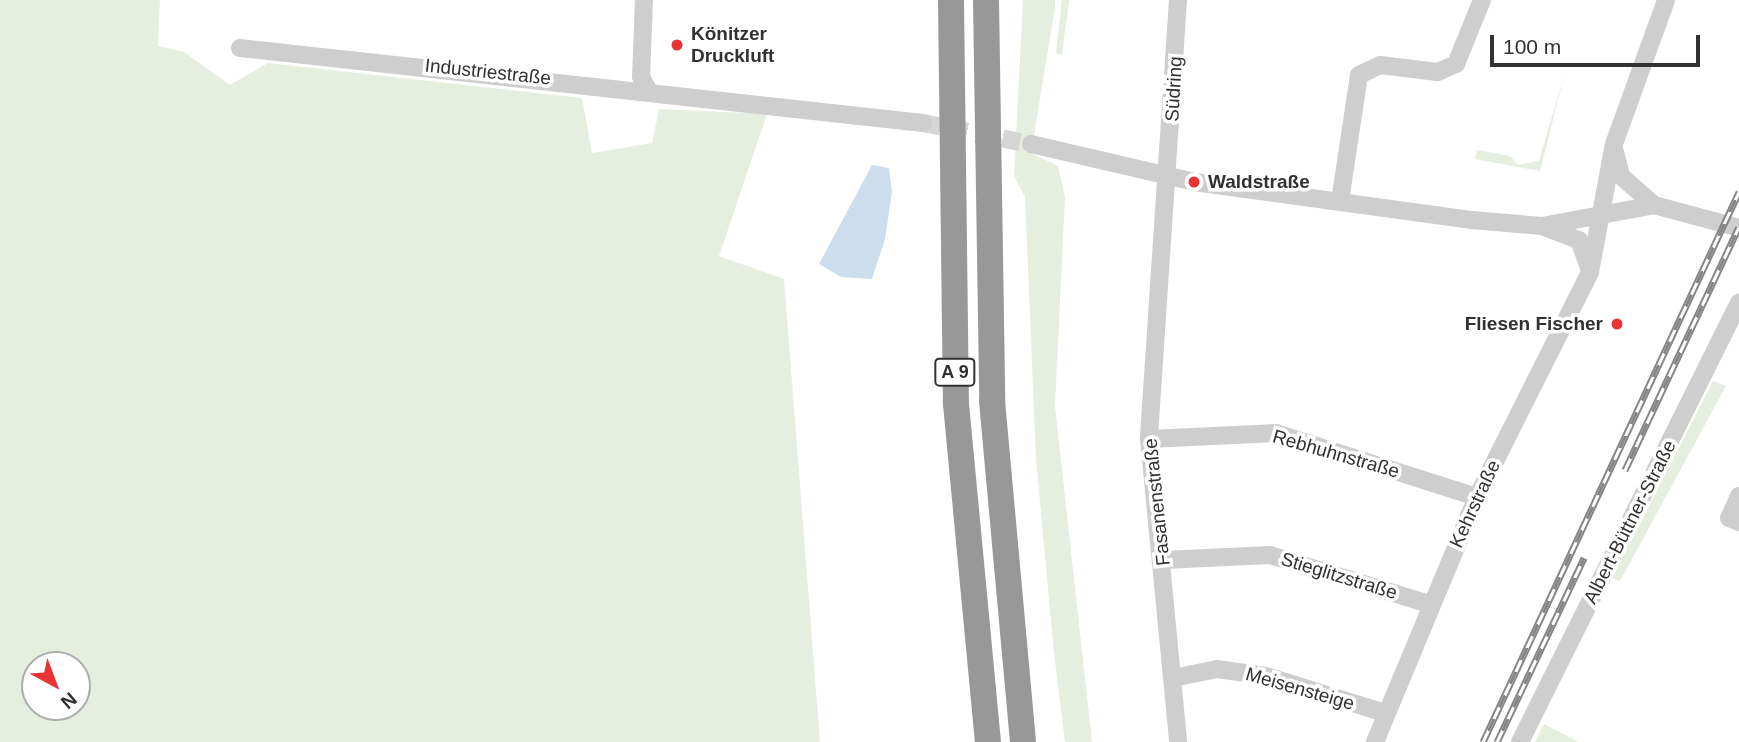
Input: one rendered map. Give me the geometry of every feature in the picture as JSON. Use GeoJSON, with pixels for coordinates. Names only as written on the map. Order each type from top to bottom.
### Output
{"type":"FeatureCollection","features":[{"type":"Feature","properties":{"kind":"highway","name":"A 9"},"geometry":{"type":"LineString","coordinates":[[951,0],[956,404],[988,742]]}},
{"type":"Feature","properties":{"kind":"highway","name":"A 9"},"geometry":{"type":"LineString","coordinates":[[986,0],[992,401],[1023,742]]}},
{"type":"Feature","properties":{"kind":"street"},"geometry":{"type":"LineString","coordinates":[[644,0],[641,77],[647,88],[923,123]]}},
{"type":"Feature","properties":{"kind":"street","name":"Südring"},"geometry":{"type":"LineString","coordinates":[[1169,178],[1178,0]]}},
{"type":"Feature","properties":{"kind":"street"},"geometry":{"type":"LineString","coordinates":[[1340,201],[1359,75],[1380,65],[1438,72],[1456,64],[1482,0]]}},
{"type":"Feature","properties":{"kind":"street","name":"Kehrstraße"},"geometry":{"type":"LineString","coordinates":[[1375,742],[1429,604],[1477,496],[1590,272],[1614,144],[1666,0]]}},
{"type":"Feature","properties":{"kind":"street","name":"Industriestraße"},"geometry":{"type":"LineString","coordinates":[[240,48],[647,88]]}},
{"type":"Feature","properties":{"kind":"street"},"geometry":{"type":"LineString","coordinates":[[1031,144],[1169,178],[1542,226],[1579,240],[1590,272]]}},
{"type":"Feature","properties":{"kind":"street"},"geometry":{"type":"LineString","coordinates":[[1614,144],[1621,176],[1654,205]]}},
{"type":"Feature","properties":{"kind":"street","name":"Fasanenstraße"},"geometry":{"type":"LineString","coordinates":[[1169,178],[1149,439],[1164,560],[1178,742]]}},
{"type":"Feature","properties":{"kind":"street"},"geometry":{"type":"LineString","coordinates":[[1542,226],[1602,214],[1622,207],[1654,205],[1739,228]]}},
{"type":"Feature","properties":{"kind":"street","name":"Albert-Büttner-Straße"},"geometry":{"type":"LineString","coordinates":[[1520,742],[1739,302]]}},
{"type":"Feature","properties":{"kind":"street","name":"Rebhuhnstraße"},"geometry":{"type":"LineString","coordinates":[[1149,439],[1276,433],[1477,496]]}},
{"type":"Feature","properties":{"kind":"street"},"geometry":{"type":"LineString","coordinates":[[1739,496],[1729,518],[1739,522]]}},
{"type":"Feature","properties":{"kind":"street","name":"Stieglitzstraße"},"geometry":{"type":"LineString","coordinates":[[1164,560],[1270,555],[1429,604]]}},
{"type":"Feature","properties":{"kind":"street","name":"Meisensteige"},"geometry":{"type":"LineString","coordinates":[[1173,678],[1217,669],[1266,676],[1385,713]]}},
{"type":"Feature","properties":{"kind":"shaded area"},"geometry":{"type":"Polygon","coordinates":[[[0,0],[160,0],[158,46],[184,52],[230,85],[268,63],[582,98],[592,153],[652,143],[659,109],[767,114],[719,256],[784,279],[820,742],[0,742],[0,0]]]}},
{"type":"Feature","properties":{"kind":"shaded area"},"geometry":{"type":"Polygon","coordinates":[[[1023,0],[1055,0],[1031,153],[1058,166],[1065,197],[1055,406],[1092,742],[1065,742],[1054,653],[1036,459],[1025,197],[1014,176],[1023,0]]]}},
{"type":"Feature","properties":{"kind":"shaded area"},"geometry":{"type":"Polygon","coordinates":[[[1062,0],[1069,0],[1062,55],[1056,53],[1062,0]]]}},
{"type":"Feature","properties":{"kind":"shaded area"},"geometry":{"type":"Polygon","coordinates":[[[1565,72],[1540,171],[1475,159],[1477,150],[1510,156],[1518,165],[1539,161],[1565,72]]]}},
{"type":"Feature","properties":{"kind":"shaded area"},"geometry":{"type":"Polygon","coordinates":[[[1713,381],[1726,386],[1620,581],[1612,578],[1713,381]]]}},
{"type":"Feature","properties":{"kind":"shaded area"},"geometry":{"type":"Polygon","coordinates":[[[1544,724],[1579,742],[1535,742],[1544,724]]]}},
{"type":"Feature","properties":{"kind":"water"},"geometry":{"type":"Polygon","coordinates":[[[872,165],[889,168],[892,192],[885,239],[872,279],[841,277],[819,264],[872,165]]]}},
{"type":"Feature","properties":{"kind":"tunnel"},"geometry":{"type":"LineString","coordinates":[[923,123],[1031,144]]}},
{"type":"Feature","properties":{"kind":"railway"},"geometry":{"type":"LineString","coordinates":[[1483,742],[1739,192]]}},
{"type":"Feature","properties":{"kind":"railway"},"geometry":{"type":"LineString","coordinates":[[1625,470],[1739,227]]}},
{"type":"Feature","properties":{"kind":"railway"},"geometry":{"type":"LineString","coordinates":[[1497,742],[1584,558]]}},
{"type":"Feature","properties":{"kind":"place","name":"Könitzer Druckluft"},"geometry":{"type":"Point","coordinates":[677,45]}},
{"type":"Feature","properties":{"kind":"place","name":"Waldstraße"},"geometry":{"type":"Point","coordinates":[1194,182]}},
{"type":"Feature","properties":{"kind":"place","name":"Fliesen Fischer"},"geometry":{"type":"Point","coordinates":[1617,324]}}]}
